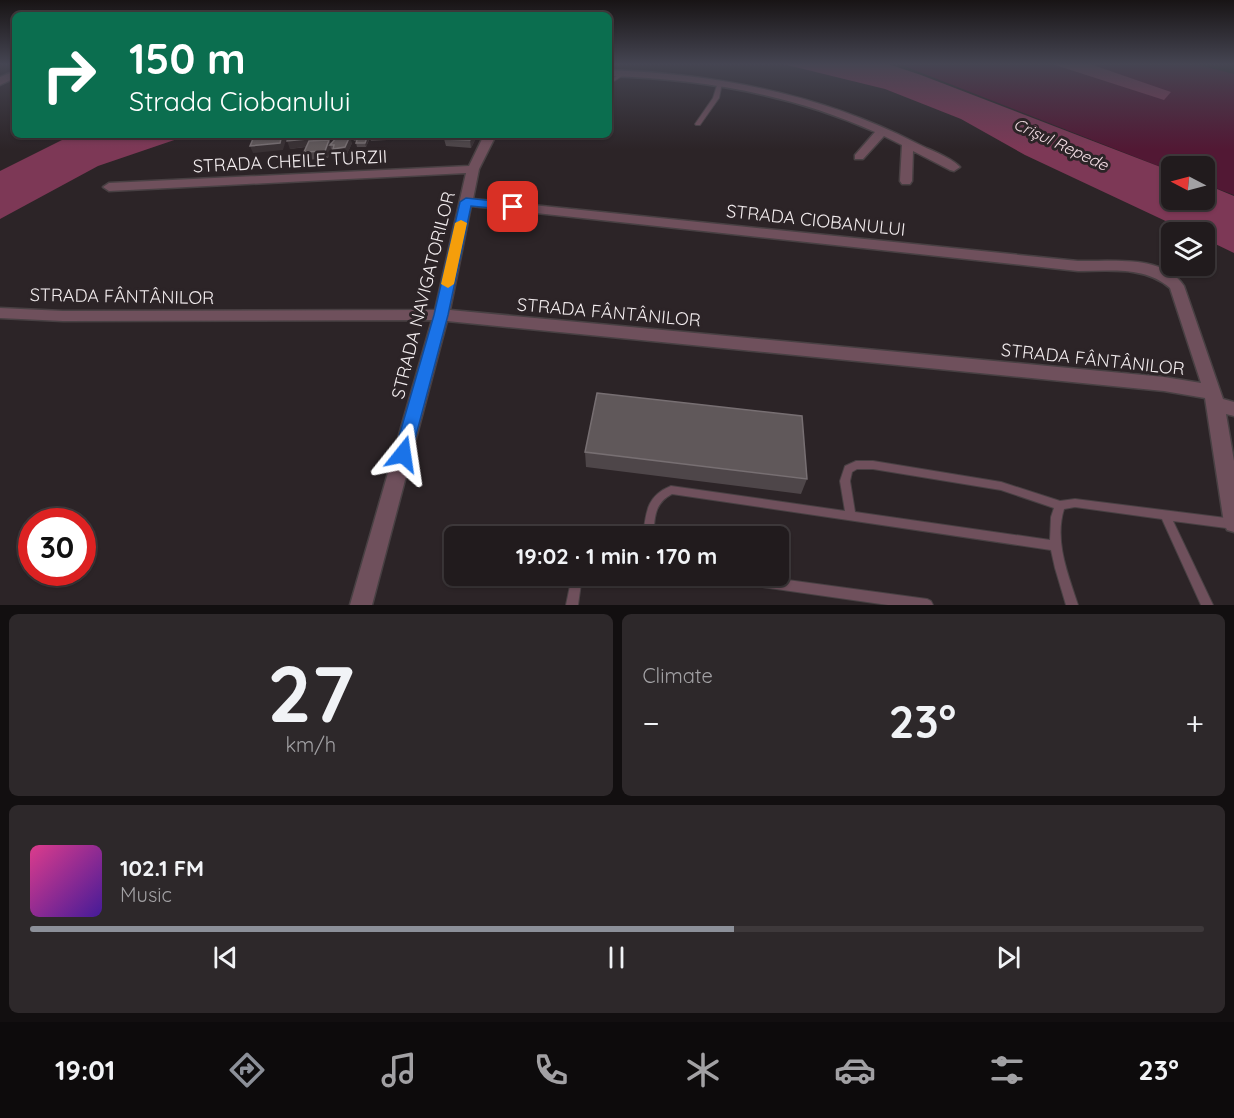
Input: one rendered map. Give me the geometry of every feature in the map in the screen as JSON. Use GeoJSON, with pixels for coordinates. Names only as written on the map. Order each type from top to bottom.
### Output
{"type":"FeatureCollection","features":[{"type":"Feature","properties":{"kind":"street"},"geometry":{"type":"LineString","coordinates":[[764,92],[801,100],[843,114],[882,130],[954,167]]}},
{"type":"Feature","properties":{"kind":"street"},"geometry":{"type":"LineString","coordinates":[[859,157],[882,130]]}},
{"type":"Feature","properties":{"kind":"street","name":"STRADA NAVIGATORILOR"},"geometry":{"type":"LineString","coordinates":[[361,605],[441,315],[473,169],[488,138]]}},
{"type":"Feature","properties":{"kind":"street"},"geometry":{"type":"LineString","coordinates":[[906,181],[908,145]]}},
{"type":"Feature","properties":{"kind":"street","name":"STRADA CHEILE TURZII"},"geometry":{"type":"LineString","coordinates":[[109,187],[473,169]]}},
{"type":"Feature","properties":{"kind":"street","name":"STRADA CIOBANULUI"},"geometry":{"type":"LineString","coordinates":[[466,202],[1078,266],[1148,269],[1162,273],[1177,286],[1214,398]]}},
{"type":"Feature","properties":{"kind":"street","name":"STRADA FÂNTÂNILOR"},"geometry":{"type":"LineString","coordinates":[[0,313],[147,316],[441,315],[1164,384],[1214,398],[1234,409]]}},
{"type":"Feature","properties":{"kind":"street"},"geometry":{"type":"LineString","coordinates":[[1214,398],[1234,523]]}},
{"type":"Feature","properties":{"kind":"lane"},"geometry":{"type":"LineString","coordinates":[[698,123],[718,92]]}},
{"type":"Feature","properties":{"kind":"lane"},"geometry":{"type":"LineString","coordinates":[[851,516],[845,481],[848,469],[856,465],[873,465],[1001,486],[1060,506],[1075,503],[1234,523]]}},
{"type":"Feature","properties":{"kind":"lane"},"geometry":{"type":"LineString","coordinates":[[650,526],[653,502],[660,495],[671,490],[1056,546]]}},
{"type":"Feature","properties":{"kind":"lane"},"geometry":{"type":"LineString","coordinates":[[1060,506],[1054,518],[1056,546],[1072,605]]}},
{"type":"Feature","properties":{"kind":"lane"},"geometry":{"type":"LineString","coordinates":[[1165,515],[1207,605]]}},
{"type":"Feature","properties":{"kind":"lane"},"geometry":{"type":"LineString","coordinates":[[572,605],[575,586]]}},
{"type":"Feature","properties":{"kind":"lane"},"geometry":{"type":"LineString","coordinates":[[789,586],[927,605]]}},
{"type":"Feature","properties":{"kind":"shaded area"},"geometry":{"type":"Polygon","coordinates":[[[971,92],[1234,92],[1234,195],[1215,188],[1215,156],[1161,156],[1161,167],[971,92]]]}},
{"type":"Feature","properties":{"kind":"water","name":"Crișul Repede"},"geometry":{"type":"Polygon","coordinates":[[[893,92],[966,92],[1161,167],[1161,210],[1215,210],[1215,188],[1234,196],[1234,253],[1215,244],[1215,222],[1168,222],[1025,155],[961,119],[893,92]]]}},
{"type":"Feature","properties":{"kind":"water"},"geometry":{"type":"Polygon","coordinates":[[[1140,92],[1171,92],[1164,100],[1140,92]]]}},
{"type":"Feature","properties":{"kind":"water"},"geometry":{"type":"Polygon","coordinates":[[[66,138],[180,138],[98,166],[0,219],[0,171],[66,138]]]}},
{"type":"Feature","properties":{"kind":"building"},"geometry":{"type":"Polygon","coordinates":[[[281,138],[280,143],[250,146],[253,139],[281,138]]]}},
{"type":"Feature","properties":{"kind":"building"},"geometry":{"type":"Polygon","coordinates":[[[288,138],[307,138],[307,139],[287,141],[288,138]]]}},
{"type":"Feature","properties":{"kind":"building"},"geometry":{"type":"Polygon","coordinates":[[[336,138],[349,138],[345,147],[333,149],[334,145],[330,145],[336,138]]]}},
{"type":"Feature","properties":{"kind":"building"},"geometry":{"type":"Polygon","coordinates":[[[358,138],[367,138],[365,143],[356,143],[358,138]]]}},
{"type":"Feature","properties":{"kind":"building"},"geometry":{"type":"Polygon","coordinates":[[[444,138],[471,138],[470,140],[444,138]]]}},
{"type":"Feature","properties":{"kind":"building"},"geometry":{"type":"Polygon","coordinates":[[[329,140],[325,151],[304,152],[309,141],[329,140]]]}},
{"type":"Feature","properties":{"kind":"building"},"geometry":{"type":"Polygon","coordinates":[[[597,393],[802,416],[807,479],[585,452],[597,393]]]}},
{"type":"Feature","properties":{"kind":"slow traffic"},"geometry":{"type":"LineString","coordinates":[[448,284],[461,223]]}},
{"type":"Feature","properties":{"kind":"route"},"geometry":{"type":"LineString","coordinates":[[403,454],[441,315],[466,202],[513,207]]}}]}
